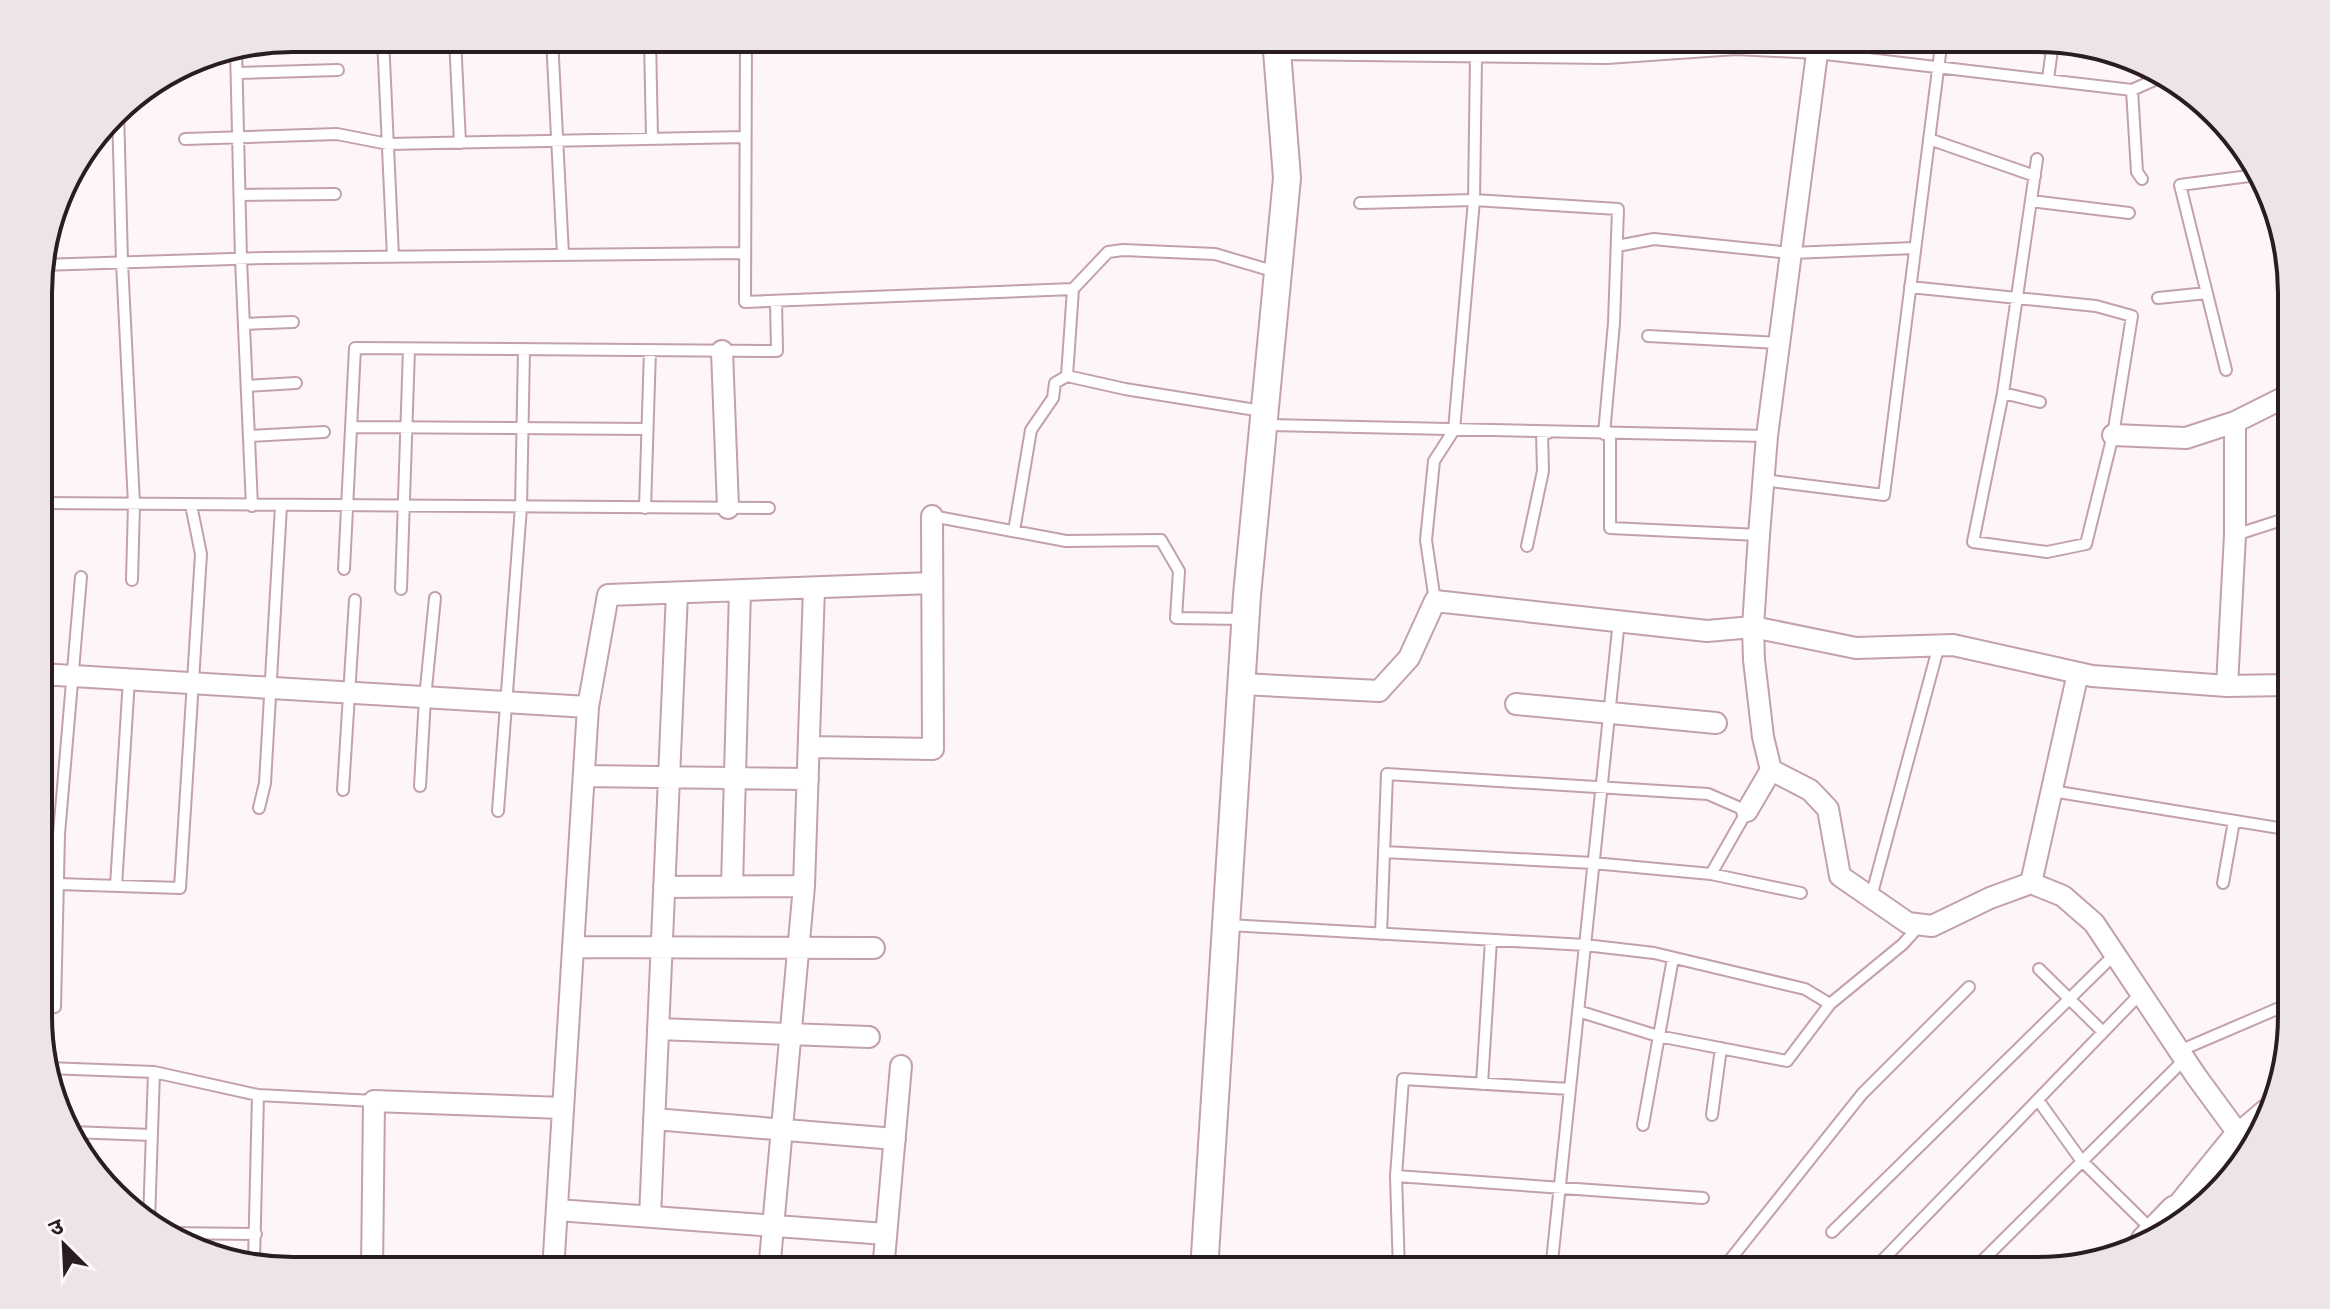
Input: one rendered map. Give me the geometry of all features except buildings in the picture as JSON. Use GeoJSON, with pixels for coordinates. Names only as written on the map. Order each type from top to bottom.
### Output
{"type":"FeatureCollection","features":[{"type":"Feature","properties":{"kind":"street"},"geometry":{"type":"LineString","coordinates":[[1205,1256],[1246,619],[1287,178],[1277,52]]}},
{"type":"Feature","properties":{"kind":"street"},"geometry":{"type":"LineString","coordinates":[[1747,811],[1771,770],[1763,737],[1753,627],[1767,436],[1817,52]]}},
{"type":"Feature","properties":{"kind":"street"},"geometry":{"type":"LineString","coordinates":[[722,351],[728,508]]}},
{"type":"Feature","properties":{"kind":"street"},"geometry":{"type":"LineString","coordinates":[[2113,435],[2186,438],[2235,422],[2277,401]]}},
{"type":"Feature","properties":{"kind":"street"},"geometry":{"type":"LineString","coordinates":[[2227,686],[2235,535],[2235,422]]}},
{"type":"Feature","properties":{"kind":"street"},"geometry":{"type":"LineString","coordinates":[[809,747],[933,749],[932,516]]}},
{"type":"Feature","properties":{"kind":"street"},"geometry":{"type":"LineString","coordinates":[[554,1257],[588,707],[608,595],[932,583]]}},
{"type":"Feature","properties":{"kind":"street"},"geometry":{"type":"LineString","coordinates":[[770,1257],[804,886],[814,588]]}},
{"type":"Feature","properties":{"kind":"street"},"geometry":{"type":"LineString","coordinates":[[732,886],[740,590]]}},
{"type":"Feature","properties":{"kind":"street"},"geometry":{"type":"LineString","coordinates":[[650,1217],[677,593]]}},
{"type":"Feature","properties":{"kind":"street"},"geometry":{"type":"LineString","coordinates":[[1242,684],[1379,691],[1409,658],[1435,601],[1707,631],[1753,627],[1856,648],[1953,645],[2078,673],[2227,686],[2277,685]]}},
{"type":"Feature","properties":{"kind":"street"},"geometry":{"type":"LineString","coordinates":[[2031,883],[2078,673]]}},
{"type":"Feature","properties":{"kind":"street"},"geometry":{"type":"LineString","coordinates":[[52,675],[588,707]]}},
{"type":"Feature","properties":{"kind":"street"},"geometry":{"type":"LineString","coordinates":[[1516,704],[1716,723]]}},
{"type":"Feature","properties":{"kind":"street"},"geometry":{"type":"LineString","coordinates":[[1771,770],[1810,790],[1828,809],[1840,876],[1908,923],[1932,926],[1990,898],[2031,883],[2063,896],[2094,923],[2240,1136]]}},
{"type":"Feature","properties":{"kind":"street"},"geometry":{"type":"LineString","coordinates":[[584,776],[808,779]]}},
{"type":"Feature","properties":{"kind":"street"},"geometry":{"type":"LineString","coordinates":[[664,887],[804,886]]}},
{"type":"Feature","properties":{"kind":"street"},"geometry":{"type":"LineString","coordinates":[[573,947],[874,948]]}},
{"type":"Feature","properties":{"kind":"street"},"geometry":{"type":"LineString","coordinates":[[658,1029],[869,1037]]}},
{"type":"Feature","properties":{"kind":"street"},"geometry":{"type":"LineString","coordinates":[[884,1257],[901,1066]]}},
{"type":"Feature","properties":{"kind":"street"},"geometry":{"type":"LineString","coordinates":[[372,1257],[374,1101],[563,1108]]}},
{"type":"Feature","properties":{"kind":"street"},"geometry":{"type":"LineString","coordinates":[[654,1119],[895,1139]]}},
{"type":"Feature","properties":{"kind":"street"},"geometry":{"type":"LineString","coordinates":[[2177,1212],[2250,1127]]}},
{"type":"Feature","properties":{"kind":"street"},"geometry":{"type":"LineString","coordinates":[[557,1210],[886,1234]]}},
{"type":"Feature","properties":{"kind":"lane"},"geometry":{"type":"LineString","coordinates":[[1392,52],[1476,57],[1607,58],[1690,52]]}},
{"type":"Feature","properties":{"kind":"lane"},"geometry":{"type":"LineString","coordinates":[[1526,52],[1526,57]]}},
{"type":"Feature","properties":{"kind":"lane"},"geometry":{"type":"LineString","coordinates":[[1861,52],[2132,90],[2154,82]]}},
{"type":"Feature","properties":{"kind":"lane"},"geometry":{"type":"LineString","coordinates":[[1763,480],[1884,495],[1940,52]]}},
{"type":"Feature","properties":{"kind":"lane"},"geometry":{"type":"LineString","coordinates":[[384,53],[393,257]]}},
{"type":"Feature","properties":{"kind":"lane"},"geometry":{"type":"LineString","coordinates":[[456,53],[460,143]]}},
{"type":"Feature","properties":{"kind":"lane"},"geometry":{"type":"LineString","coordinates":[[553,53],[563,255]]}},
{"type":"Feature","properties":{"kind":"lane"},"geometry":{"type":"LineString","coordinates":[[650,53],[652,139]]}},
{"type":"Feature","properties":{"kind":"lane"},"geometry":{"type":"LineString","coordinates":[[746,53],[745,302],[1073,289]]}},
{"type":"Feature","properties":{"kind":"lane"},"geometry":{"type":"LineString","coordinates":[[2048,79],[2052,53]]}},
{"type":"Feature","properties":{"kind":"lane"},"geometry":{"type":"LineString","coordinates":[[1435,601],[1426,540],[1434,461],[1454,430],[1474,200],[1476,57]]}},
{"type":"Feature","properties":{"kind":"lane"},"geometry":{"type":"LineString","coordinates":[[236,60],[252,506]]}},
{"type":"Feature","properties":{"kind":"lane"},"geometry":{"type":"LineString","coordinates":[[237,73],[338,70]]}},
{"type":"Feature","properties":{"kind":"lane"},"geometry":{"type":"LineString","coordinates":[[2132,90],[2137,172],[2142,179]]}},
{"type":"Feature","properties":{"kind":"lane"},"geometry":{"type":"LineString","coordinates":[[118,128],[134,504],[132,580]]}},
{"type":"Feature","properties":{"kind":"lane"},"geometry":{"type":"LineString","coordinates":[[185,139],[337,134],[388,144],[745,137]]}},
{"type":"Feature","properties":{"kind":"lane"},"geometry":{"type":"LineString","coordinates":[[1929,139],[2035,176]]}},
{"type":"Feature","properties":{"kind":"lane"},"geometry":{"type":"LineString","coordinates":[[1910,287],[2017,297],[2096,306],[2132,316],[2113,435],[2086,544],[2047,552],[1973,542],[2003,393],[2017,297],[2031,201],[2035,176],[2037,159]]}},
{"type":"Feature","properties":{"kind":"lane"},"geometry":{"type":"LineString","coordinates":[[2226,370],[2180,185],[2247,176]]}},
{"type":"Feature","properties":{"kind":"lane"},"geometry":{"type":"LineString","coordinates":[[240,195],[335,194]]}},
{"type":"Feature","properties":{"kind":"lane"},"geometry":{"type":"LineString","coordinates":[[1360,203],[1474,200],[1618,209],[1607,434],[1610,528],[1759,535]]}},
{"type":"Feature","properties":{"kind":"lane"},"geometry":{"type":"LineString","coordinates":[[2031,201],[2129,213]]}},
{"type":"Feature","properties":{"kind":"lane"},"geometry":{"type":"LineString","coordinates":[[1617,246],[1654,239],[1791,253],[1915,248]]}},
{"type":"Feature","properties":{"kind":"lane"},"geometry":{"type":"LineString","coordinates":[[1067,376],[1073,289],[1108,252],[1215,254],[1278,273]]}},
{"type":"Feature","properties":{"kind":"lane"},"geometry":{"type":"LineString","coordinates":[[54,264],[744,253]]}},
{"type":"Feature","properties":{"kind":"lane"},"geometry":{"type":"LineString","coordinates":[[2158,298],[2207,293]]}},
{"type":"Feature","properties":{"kind":"lane"},"geometry":{"type":"LineString","coordinates":[[344,569],[355,348],[777,351],[776,301]]}},
{"type":"Feature","properties":{"kind":"lane"},"geometry":{"type":"LineString","coordinates":[[244,324],[293,322]]}},
{"type":"Feature","properties":{"kind":"lane"},"geometry":{"type":"LineString","coordinates":[[1648,336],[1779,343]]}},
{"type":"Feature","properties":{"kind":"lane"},"geometry":{"type":"LineString","coordinates":[[401,589],[409,349]]}},
{"type":"Feature","properties":{"kind":"lane"},"geometry":{"type":"LineString","coordinates":[[498,811],[521,507],[524,349]]}},
{"type":"Feature","properties":{"kind":"lane"},"geometry":{"type":"LineString","coordinates":[[645,508],[650,350]]}},
{"type":"Feature","properties":{"kind":"lane"},"geometry":{"type":"LineString","coordinates":[[1014,531],[1031,430],[1053,398],[1055,383],[1067,376],[1264,418],[1454,430],[1767,436]]}},
{"type":"Feature","properties":{"kind":"lane"},"geometry":{"type":"LineString","coordinates":[[247,386],[296,383]]}},
{"type":"Feature","properties":{"kind":"lane"},"geometry":{"type":"LineString","coordinates":[[2003,393],[2040,402]]}},
{"type":"Feature","properties":{"kind":"lane"},"geometry":{"type":"LineString","coordinates":[[351,427],[647,429]]}},
{"type":"Feature","properties":{"kind":"lane"},"geometry":{"type":"LineString","coordinates":[[249,436],[324,432]]}},
{"type":"Feature","properties":{"kind":"lane"},"geometry":{"type":"LineString","coordinates":[[1527,546],[1543,471],[1542,433],[1550,433]]}},
{"type":"Feature","properties":{"kind":"lane"},"geometry":{"type":"LineString","coordinates":[[52,503],[769,508]]}},
{"type":"Feature","properties":{"kind":"lane"},"geometry":{"type":"LineString","coordinates":[[58,884],[180,888],[201,554],[191,505]]}},
{"type":"Feature","properties":{"kind":"lane"},"geometry":{"type":"LineString","coordinates":[[259,808],[265,783],[272,688],[281,506]]}},
{"type":"Feature","properties":{"kind":"lane"},"geometry":{"type":"LineString","coordinates":[[932,516],[1066,541],[1161,540],[1179,571],[1176,618],[1246,619]]}},
{"type":"Feature","properties":{"kind":"lane"},"geometry":{"type":"LineString","coordinates":[[2235,535],[2277,522]]}},
{"type":"Feature","properties":{"kind":"lane"},"geometry":{"type":"LineString","coordinates":[[52,1007],[55,1007],[59,834],[81,577]]}},
{"type":"Feature","properties":{"kind":"lane"},"geometry":{"type":"LineString","coordinates":[[420,786],[435,598]]}},
{"type":"Feature","properties":{"kind":"lane"},"geometry":{"type":"LineString","coordinates":[[343,790],[355,600]]}},
{"type":"Feature","properties":{"kind":"lane"},"geometry":{"type":"LineString","coordinates":[[1553,1256],[1619,620]]}},
{"type":"Feature","properties":{"kind":"lane"},"geometry":{"type":"LineString","coordinates":[[1871,897],[1939,645]]}},
{"type":"Feature","properties":{"kind":"lane"},"geometry":{"type":"LineString","coordinates":[[116,886],[129,679]]}},
{"type":"Feature","properties":{"kind":"lane"},"geometry":{"type":"LineString","coordinates":[[1381,934],[1387,774],[1708,794],[1747,811],[1711,874]]}},
{"type":"Feature","properties":{"kind":"lane"},"geometry":{"type":"LineString","coordinates":[[2052,791],[2277,828]]}},
{"type":"Feature","properties":{"kind":"lane"},"geometry":{"type":"LineString","coordinates":[[2223,883],[2234,821]]}},
{"type":"Feature","properties":{"kind":"lane"},"geometry":{"type":"LineString","coordinates":[[1384,852],[1593,863],[1711,874],[1801,893]]}},
{"type":"Feature","properties":{"kind":"lane"},"geometry":{"type":"LineString","coordinates":[[1578,1011],[1658,1036],[1787,1061],[1830,1004],[1903,944],[1920,924]]}},
{"type":"Feature","properties":{"kind":"lane"},"geometry":{"type":"LineString","coordinates":[[1227,925],[1585,945],[1673,958],[1805,989],[1830,1004]]}},
{"type":"Feature","properties":{"kind":"lane"},"geometry":{"type":"LineString","coordinates":[[1482,1084],[1491,940]]}},
{"type":"Feature","properties":{"kind":"lane"},"geometry":{"type":"LineString","coordinates":[[1832,1232],[2115,954]]}},
{"type":"Feature","properties":{"kind":"lane"},"geometry":{"type":"LineString","coordinates":[[1643,1125],[1673,958]]}},
{"type":"Feature","properties":{"kind":"lane"},"geometry":{"type":"LineString","coordinates":[[2039,969],[2103,1032]]}},
{"type":"Feature","properties":{"kind":"lane"},"geometry":{"type":"LineString","coordinates":[[1733,1256],[1862,1094],[1969,987]]}},
{"type":"Feature","properties":{"kind":"lane"},"geometry":{"type":"LineString","coordinates":[[1886,1256],[2141,993]]}},
{"type":"Feature","properties":{"kind":"lane"},"geometry":{"type":"LineString","coordinates":[[1987,1256],[2182,1055],[2277,1010]]}},
{"type":"Feature","properties":{"kind":"lane"},"geometry":{"type":"LineString","coordinates":[[1712,1115],[1721,1048]]}},
{"type":"Feature","properties":{"kind":"lane"},"geometry":{"type":"LineString","coordinates":[[58,1068],[154,1072],[258,1095],[374,1101]]}},
{"type":"Feature","properties":{"kind":"lane"},"geometry":{"type":"LineString","coordinates":[[149,1209],[154,1072]]}},
{"type":"Feature","properties":{"kind":"lane"},"geometry":{"type":"LineString","coordinates":[[1399,1256],[1396,1176],[1403,1079],[1570,1089]]}},
{"type":"Feature","properties":{"kind":"lane"},"geometry":{"type":"LineString","coordinates":[[255,1254],[258,1095]]}},
{"type":"Feature","properties":{"kind":"lane"},"geometry":{"type":"LineString","coordinates":[[2038,1100],[2081,1160],[2161,1223]]}},
{"type":"Feature","properties":{"kind":"lane"},"geometry":{"type":"LineString","coordinates":[[82,1132],[152,1135]]}},
{"type":"Feature","properties":{"kind":"lane"},"geometry":{"type":"LineString","coordinates":[[1396,1176],[1703,1198]]}},
{"type":"Feature","properties":{"kind":"lane"},"geometry":{"type":"LineString","coordinates":[[189,1233],[256,1234]]}}]}
